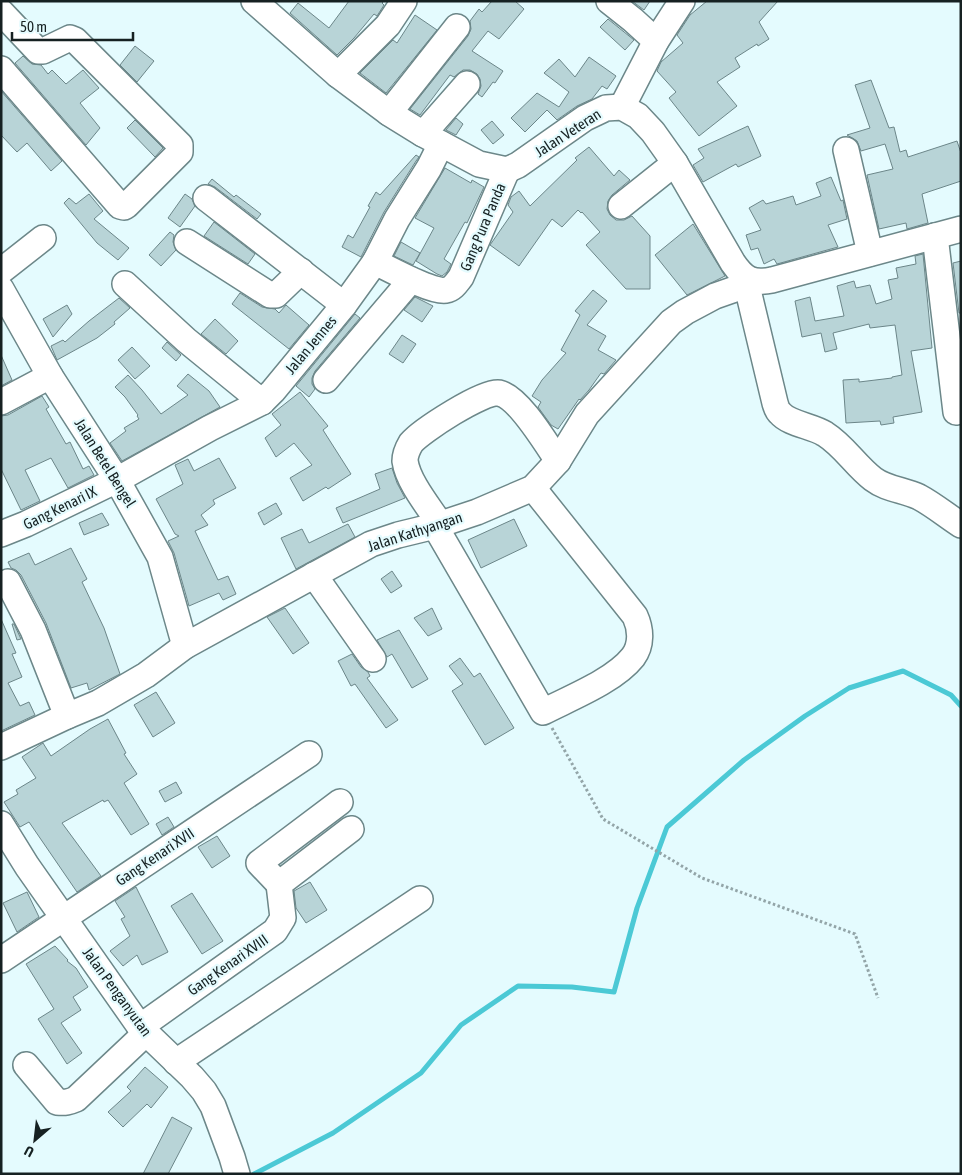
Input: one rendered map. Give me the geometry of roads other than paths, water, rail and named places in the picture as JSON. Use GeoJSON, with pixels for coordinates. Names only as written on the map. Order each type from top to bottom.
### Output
{"type":"FeatureCollection","features":[{"type":"Feature","properties":{"kind":"street"},"geometry":{"type":"LineString","coordinates":[[254,1],[338,74],[389,112],[432,139],[479,164],[507,170]]}},
{"type":"Feature","properties":{"kind":"street"},"geometry":{"type":"LineString","coordinates":[[338,74],[388,25],[404,1]]}},
{"type":"Feature","properties":{"kind":"street"},"geometry":{"type":"LineString","coordinates":[[609,1],[656,41]]}},
{"type":"Feature","properties":{"kind":"street"},"geometry":{"type":"LineString","coordinates":[[622,107],[656,41],[682,1]]}},
{"type":"Feature","properties":{"kind":"street"},"geometry":{"type":"LineString","coordinates":[[1,69],[120,206],[124,207],[127,205],[180,152],[180,146],[75,40],[70,38],[38,51],[5,25]]}},
{"type":"Feature","properties":{"kind":"street"},"geometry":{"type":"LineString","coordinates":[[389,112],[457,27]]}},
{"type":"Feature","properties":{"kind":"street","name":"Jalan Jennes"},"geometry":{"type":"LineString","coordinates":[[117,480],[210,428],[262,402],[273,391],[344,305],[375,262],[397,219],[429,168],[432,139],[466,84]]}},
{"type":"Feature","properties":{"kind":"street","name":"Jalan Veteran"},"geometry":{"type":"LineString","coordinates":[[507,170],[528,160],[585,118],[606,108],[622,107],[638,116],[675,163],[733,263],[751,284]]}},
{"type":"Feature","properties":{"kind":"street"},"geometry":{"type":"LineString","coordinates":[[846,150],[870,253]]}},
{"type":"Feature","properties":{"kind":"street"},"geometry":{"type":"LineString","coordinates":[[620,206],[675,163]]}},
{"type":"Feature","properties":{"kind":"street","name":"Gang Pura Panda"},"geometry":{"type":"LineString","coordinates":[[375,262],[411,280],[440,291],[454,286],[461,277],[507,170]]}},
{"type":"Feature","properties":{"kind":"street"},"geometry":{"type":"LineString","coordinates":[[206,198],[344,305]]}},
{"type":"Feature","properties":{"kind":"street"},"geometry":{"type":"LineString","coordinates":[[961,228],[772,280],[751,284],[775,402],[779,413],[788,419],[824,433],[842,446],[860,467],[874,479],[886,486],[919,497],[961,525]]}},
{"type":"Feature","properties":{"kind":"street"},"geometry":{"type":"LineString","coordinates":[[935,236],[956,412]]}},
{"type":"Feature","properties":{"kind":"street"},"geometry":{"type":"LineString","coordinates":[[1,270],[43,238]]}},
{"type":"Feature","properties":{"kind":"street"},"geometry":{"type":"LineString","coordinates":[[187,242],[270,295],[276,295],[280,292],[301,271]]}},
{"type":"Feature","properties":{"kind":"street"},"geometry":{"type":"LineString","coordinates":[[326,380],[411,280]]}},
{"type":"Feature","properties":{"kind":"street"},"geometry":{"type":"LineString","coordinates":[[125,284],[186,340],[262,402]]}},
{"type":"Feature","properties":{"kind":"street","name":"Jalan Kathyangan"},"geometry":{"type":"LineString","coordinates":[[1,747],[98,703],[123,689],[185,646],[378,541],[437,525],[496,505],[533,488],[558,462],[587,414],[671,322],[715,296],[751,284]]}},
{"type":"Feature","properties":{"kind":"street","name":"Jalan Betel Bengel"},"geometry":{"type":"LineString","coordinates":[[1,289],[50,376],[117,480],[160,557],[185,646]]}},
{"type":"Feature","properties":{"kind":"street"},"geometry":{"type":"LineString","coordinates":[[1,402],[50,376]]}},
{"type":"Feature","properties":{"kind":"street"},"geometry":{"type":"LineString","coordinates":[[533,488],[635,616],[640,628],[639,641],[634,656],[614,675],[543,712],[410,477],[405,460],[411,443],[434,424],[487,394],[499,393],[510,399],[531,420],[558,462]]}},
{"type":"Feature","properties":{"kind":"street","name":"Gang Kenari IX"},"geometry":{"type":"LineString","coordinates":[[1,534],[117,480]]}},
{"type":"Feature","properties":{"kind":"street"},"geometry":{"type":"LineString","coordinates":[[314,575],[373,659]]}},
{"type":"Feature","properties":{"kind":"street"},"geometry":{"type":"LineString","coordinates":[[8,582],[33,630],[67,716]]}},
{"type":"Feature","properties":{"kind":"street","name":"Gang Kenari XVII"},"geometry":{"type":"LineString","coordinates":[[1,960],[309,754]]}},
{"type":"Feature","properties":{"kind":"street"},"geometry":{"type":"LineString","coordinates":[[340,802],[260,863],[279,884],[351,829]]}},
{"type":"Feature","properties":{"kind":"street","name":"Jalan Penganyutan"},"geometry":{"type":"LineString","coordinates":[[1,824],[27,866],[143,1030],[204,1091],[213,1106],[235,1165]]}},
{"type":"Feature","properties":{"kind":"street","name":"Gang Kenari XVIII"},"geometry":{"type":"LineString","coordinates":[[26,1065],[58,1102],[70,1102],[76,1099],[143,1030],[275,931],[283,918],[279,884]]}},
{"type":"Feature","properties":{"kind":"street"},"geometry":{"type":"LineString","coordinates":[[176,1062],[420,899]]}},
{"type":"Feature","properties":{"kind":"waterway"},"geometry":{"type":"LineString","coordinates":[[254,1174],[333,1133],[421,1073],[461,1025],[518,986],[572,987],[614,992],[637,908],[667,827],[744,760],[805,716],[849,688],[903,671],[951,695],[961,706]]}}]}
